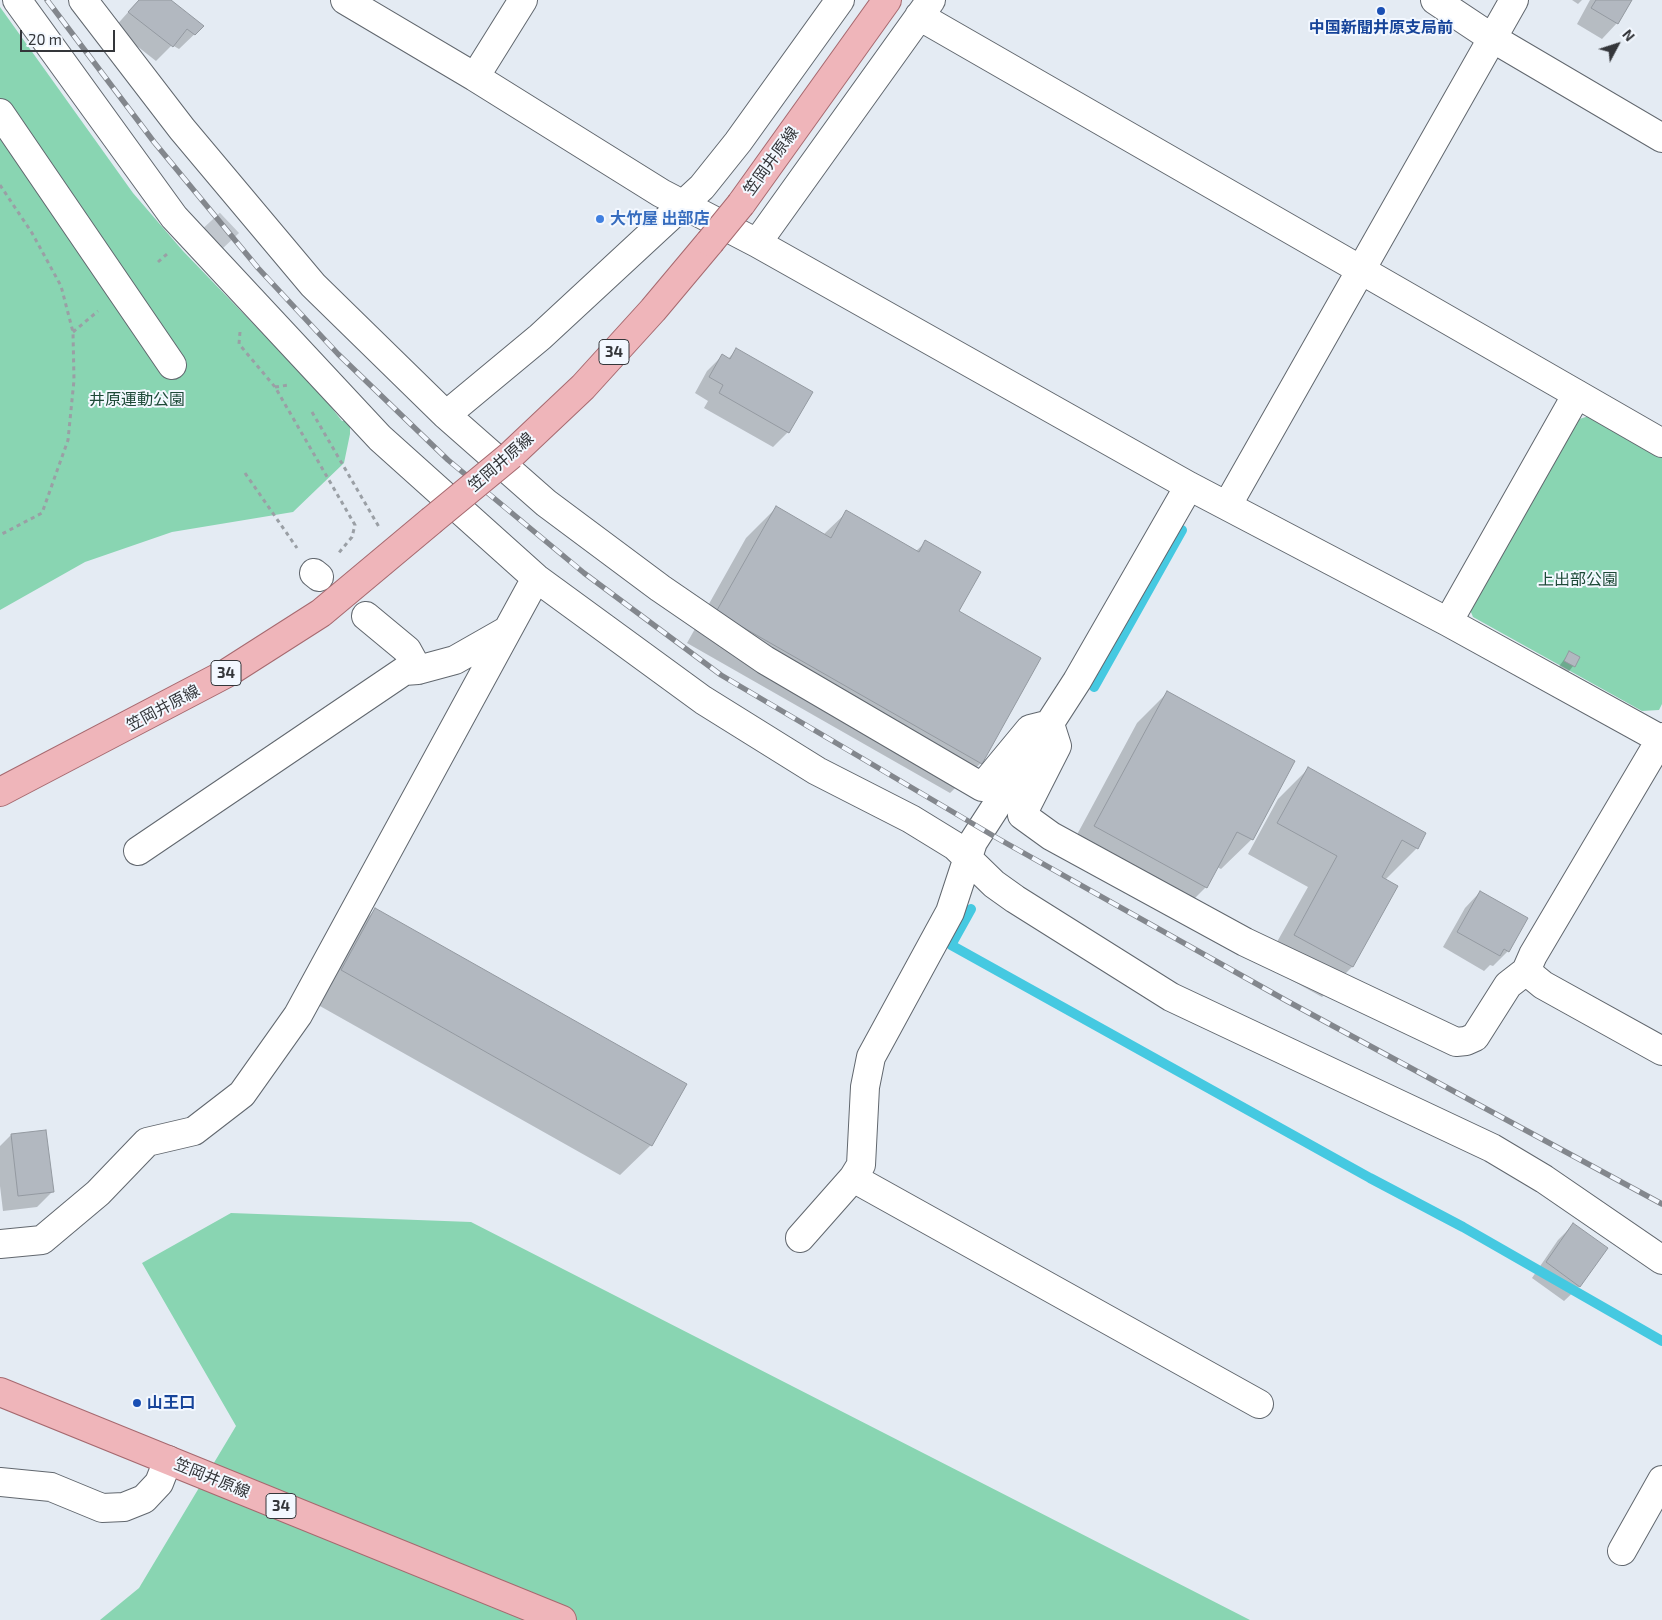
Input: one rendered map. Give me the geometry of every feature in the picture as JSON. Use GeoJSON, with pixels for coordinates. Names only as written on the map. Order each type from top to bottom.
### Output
{"type":"FeatureCollection","features":[{"type":"Feature","properties":{"kind":"main road","name":"笠岡井原線"},"geometry":{"type":"LineString","coordinates":[[0,792],[227,673],[321,613],[511,455],[583,387],[653,310],[710,242],[741,204],[887,0]]}},
{"type":"Feature","properties":{"kind":"main road","name":"笠岡井原線"},"geometry":{"type":"LineString","coordinates":[[0,1392],[562,1620]]}},
{"type":"Feature","properties":{"kind":"street"},"geometry":{"type":"LineString","coordinates":[[17,0],[174,217],[205,245],[380,438],[536,578],[703,700],[817,770],[911,819],[955,846],[994,884],[1015,900],[1171,997],[1492,1148],[1544,1179],[1662,1260]]}},
{"type":"Feature","properties":{"kind":"street"},"geometry":{"type":"LineString","coordinates":[[83,0],[244,211],[313,285],[446,415],[546,503],[660,588],[765,660],[982,786],[1030,729],[1050,724]]}},
{"type":"Feature","properties":{"kind":"street"},"geometry":{"type":"LineString","coordinates":[[345,0],[683,204],[757,243],[1189,486],[1448,622],[1662,739],[1532,955],[1526,971],[1508,985],[1475,1037],[1466,1041],[1456,1042],[1245,942],[1051,836],[1022,814],[1056,746],[1050,724]]}},
{"type":"Feature","properties":{"kind":"street"},"geometry":{"type":"LineString","coordinates":[[475,77],[523,0]]}},
{"type":"Feature","properties":{"kind":"street"},"geometry":{"type":"LineString","coordinates":[[446,415],[540,337],[702,187],[738,142],[840,0]]}},
{"type":"Feature","properties":{"kind":"street"},"geometry":{"type":"LineString","coordinates":[[1435,0],[1492,38],[1662,138]]}},
{"type":"Feature","properties":{"kind":"street"},"geometry":{"type":"LineString","coordinates":[[1227,506],[1514,0]]}},
{"type":"Feature","properties":{"kind":"street"},"geometry":{"type":"LineString","coordinates":[[757,243],[925,8],[1362,270],[1662,443]]}},
{"type":"Feature","properties":{"kind":"street"},"geometry":{"type":"LineString","coordinates":[[0,113],[172,364]]}},
{"type":"Feature","properties":{"kind":"street"},"geometry":{"type":"LineString","coordinates":[[1448,622],[1577,394]]}},
{"type":"Feature","properties":{"kind":"street"},"geometry":{"type":"LineString","coordinates":[[800,1238],[853,1178],[861,1165],[865,1087],[871,1057],[950,912],[973,842],[1050,724],[1189,486]]}},
{"type":"Feature","properties":{"kind":"street"},"geometry":{"type":"LineString","coordinates":[[0,1244],[42,1240],[98,1193],[147,1142],[194,1131],[242,1094],[298,1015],[536,578]]}},
{"type":"Feature","properties":{"kind":"street"},"geometry":{"type":"LineString","coordinates":[[366,616],[407,650],[418,670]]}},
{"type":"Feature","properties":{"kind":"street"},"geometry":{"type":"LineString","coordinates":[[138,851],[404,671],[418,670],[455,660],[506,631]]}},
{"type":"Feature","properties":{"kind":"street"},"geometry":{"type":"LineString","coordinates":[[1526,971],[1543,985],[1662,1050]]}},
{"type":"Feature","properties":{"kind":"street"},"geometry":{"type":"LineString","coordinates":[[853,1178],[1259,1404]]}},
{"type":"Feature","properties":{"kind":"street"},"geometry":{"type":"LineString","coordinates":[[0,1482],[50,1487],[102,1508],[124,1508],[144,1499],[159,1483],[168,1460]]}},
{"type":"Feature","properties":{"kind":"street"},"geometry":{"type":"LineString","coordinates":[[1622,1551],[1662,1480]]}},
{"type":"Feature","properties":{"kind":"path"},"geometry":{"type":"LineString","coordinates":[[0,185],[32,233],[60,286],[72,332],[74,380],[68,440],[42,513],[0,535]]}},
{"type":"Feature","properties":{"kind":"path"},"geometry":{"type":"LineString","coordinates":[[158,262],[174,249]]}},
{"type":"Feature","properties":{"kind":"path"},"geometry":{"type":"LineString","coordinates":[[72,332],[101,309]]}},
{"type":"Feature","properties":{"kind":"path"},"geometry":{"type":"LineString","coordinates":[[240,327],[238,344],[275,387],[354,525],[352,537],[344,550],[317,575],[245,473]]}},
{"type":"Feature","properties":{"kind":"path"},"geometry":{"type":"LineString","coordinates":[[275,387],[295,384]]}},
{"type":"Feature","properties":{"kind":"path"},"geometry":{"type":"LineString","coordinates":[[311,410],[375,524]]}},
{"type":"Feature","properties":{"kind":"green space","name":"井原運動公園"},"geometry":{"type":"Polygon","coordinates":[[[0,7],[133,193],[183,251],[321,394],[342,421],[350,420],[350,434],[344,463],[293,512],[172,532],[85,562],[0,610],[0,7]]]}},
{"type":"Feature","properties":{"kind":"green space","name":"上出部公園"},"geometry":{"type":"Polygon","coordinates":[[[1589,416],[1662,458],[1662,704],[1659,710],[1642,711],[1473,617],[1468,605],[1573,421],[1589,416]]]}},
{"type":"Feature","properties":{"kind":"green space"},"geometry":{"type":"Polygon","coordinates":[[[231,1213],[471,1222],[1250,1620],[100,1620],[139,1588],[236,1426],[142,1263],[231,1213]]]}},
{"type":"Feature","properties":{"kind":"building"},"geometry":{"type":"Polygon","coordinates":[[[139,0],[171,0],[204,26],[195,35],[187,29],[173,47],[128,12],[139,0]]]}},
{"type":"Feature","properties":{"kind":"building"},"geometry":{"type":"Polygon","coordinates":[[[1596,0],[1632,0],[1618,24],[1591,8],[1596,0]]]}},
{"type":"Feature","properties":{"kind":"building"},"geometry":{"type":"Polygon","coordinates":[[[736,348],[813,392],[789,433],[719,393],[723,385],[709,377],[722,354],[730,359],[736,348]]]}},
{"type":"Feature","properties":{"kind":"building"},"geometry":{"type":"Polygon","coordinates":[[[776,506],[831,538],[846,510],[919,552],[925,540],[981,572],[959,611],[1041,658],[982,764],[716,612],[776,506]]]}},
{"type":"Feature","properties":{"kind":"building"},"geometry":{"type":"Polygon","coordinates":[[[1569,651],[1580,657],[1575,667],[1564,661],[1569,651]]]}},
{"type":"Feature","properties":{"kind":"building"},"geometry":{"type":"Polygon","coordinates":[[[1167,691],[1295,761],[1253,840],[1237,832],[1207,888],[1094,826],[1167,691]]]}},
{"type":"Feature","properties":{"kind":"building"},"geometry":{"type":"Polygon","coordinates":[[[1308,767],[1426,833],[1418,849],[1402,840],[1382,877],[1398,886],[1353,967],[1294,935],[1337,856],[1277,823],[1308,767]]]}},
{"type":"Feature","properties":{"kind":"building"},"geometry":{"type":"Polygon","coordinates":[[[1480,891],[1528,918],[1509,952],[1504,949],[1500,956],[1457,932],[1480,891]]]}},
{"type":"Feature","properties":{"kind":"building"},"geometry":{"type":"Polygon","coordinates":[[[375,908],[687,1084],[652,1146],[341,970],[375,908]]]}},
{"type":"Feature","properties":{"kind":"building"},"geometry":{"type":"Polygon","coordinates":[[[46,1130],[54,1192],[18,1196],[11,1134],[46,1130]]]}},
{"type":"Feature","properties":{"kind":"building"},"geometry":{"type":"Polygon","coordinates":[[[1573,1223],[1608,1248],[1580,1287],[1546,1262],[1573,1223]]]}},
{"type":"Feature","properties":{"kind":"waterway"},"geometry":{"type":"LineString","coordinates":[[1094,687],[1182,530]]}},
{"type":"Feature","properties":{"kind":"waterway"},"geometry":{"type":"LineString","coordinates":[[971,909],[951,945],[1370,1178],[1463,1227],[1662,1341]]}},
{"type":"Feature","properties":{"kind":"tunnel"},"geometry":{"type":"LineString","coordinates":[[209,242],[240,213]]}},
{"type":"Feature","properties":{"kind":"railway"},"geometry":{"type":"LineString","coordinates":[[47,0],[154,142],[258,268],[338,354],[448,460],[584,573],[721,675],[997,838],[1287,1001],[1662,1204]]}},
{"type":"Feature","properties":{"kind":"place","name":"中国新聞井原支局前"},"geometry":{"type":"Point","coordinates":[1381,11]}},
{"type":"Feature","properties":{"kind":"place","name":"大竹屋 出部店"},"geometry":{"type":"Point","coordinates":[600,219]}},
{"type":"Feature","properties":{"kind":"place","name":"山王口"},"geometry":{"type":"Point","coordinates":[137,1403]}}]}
